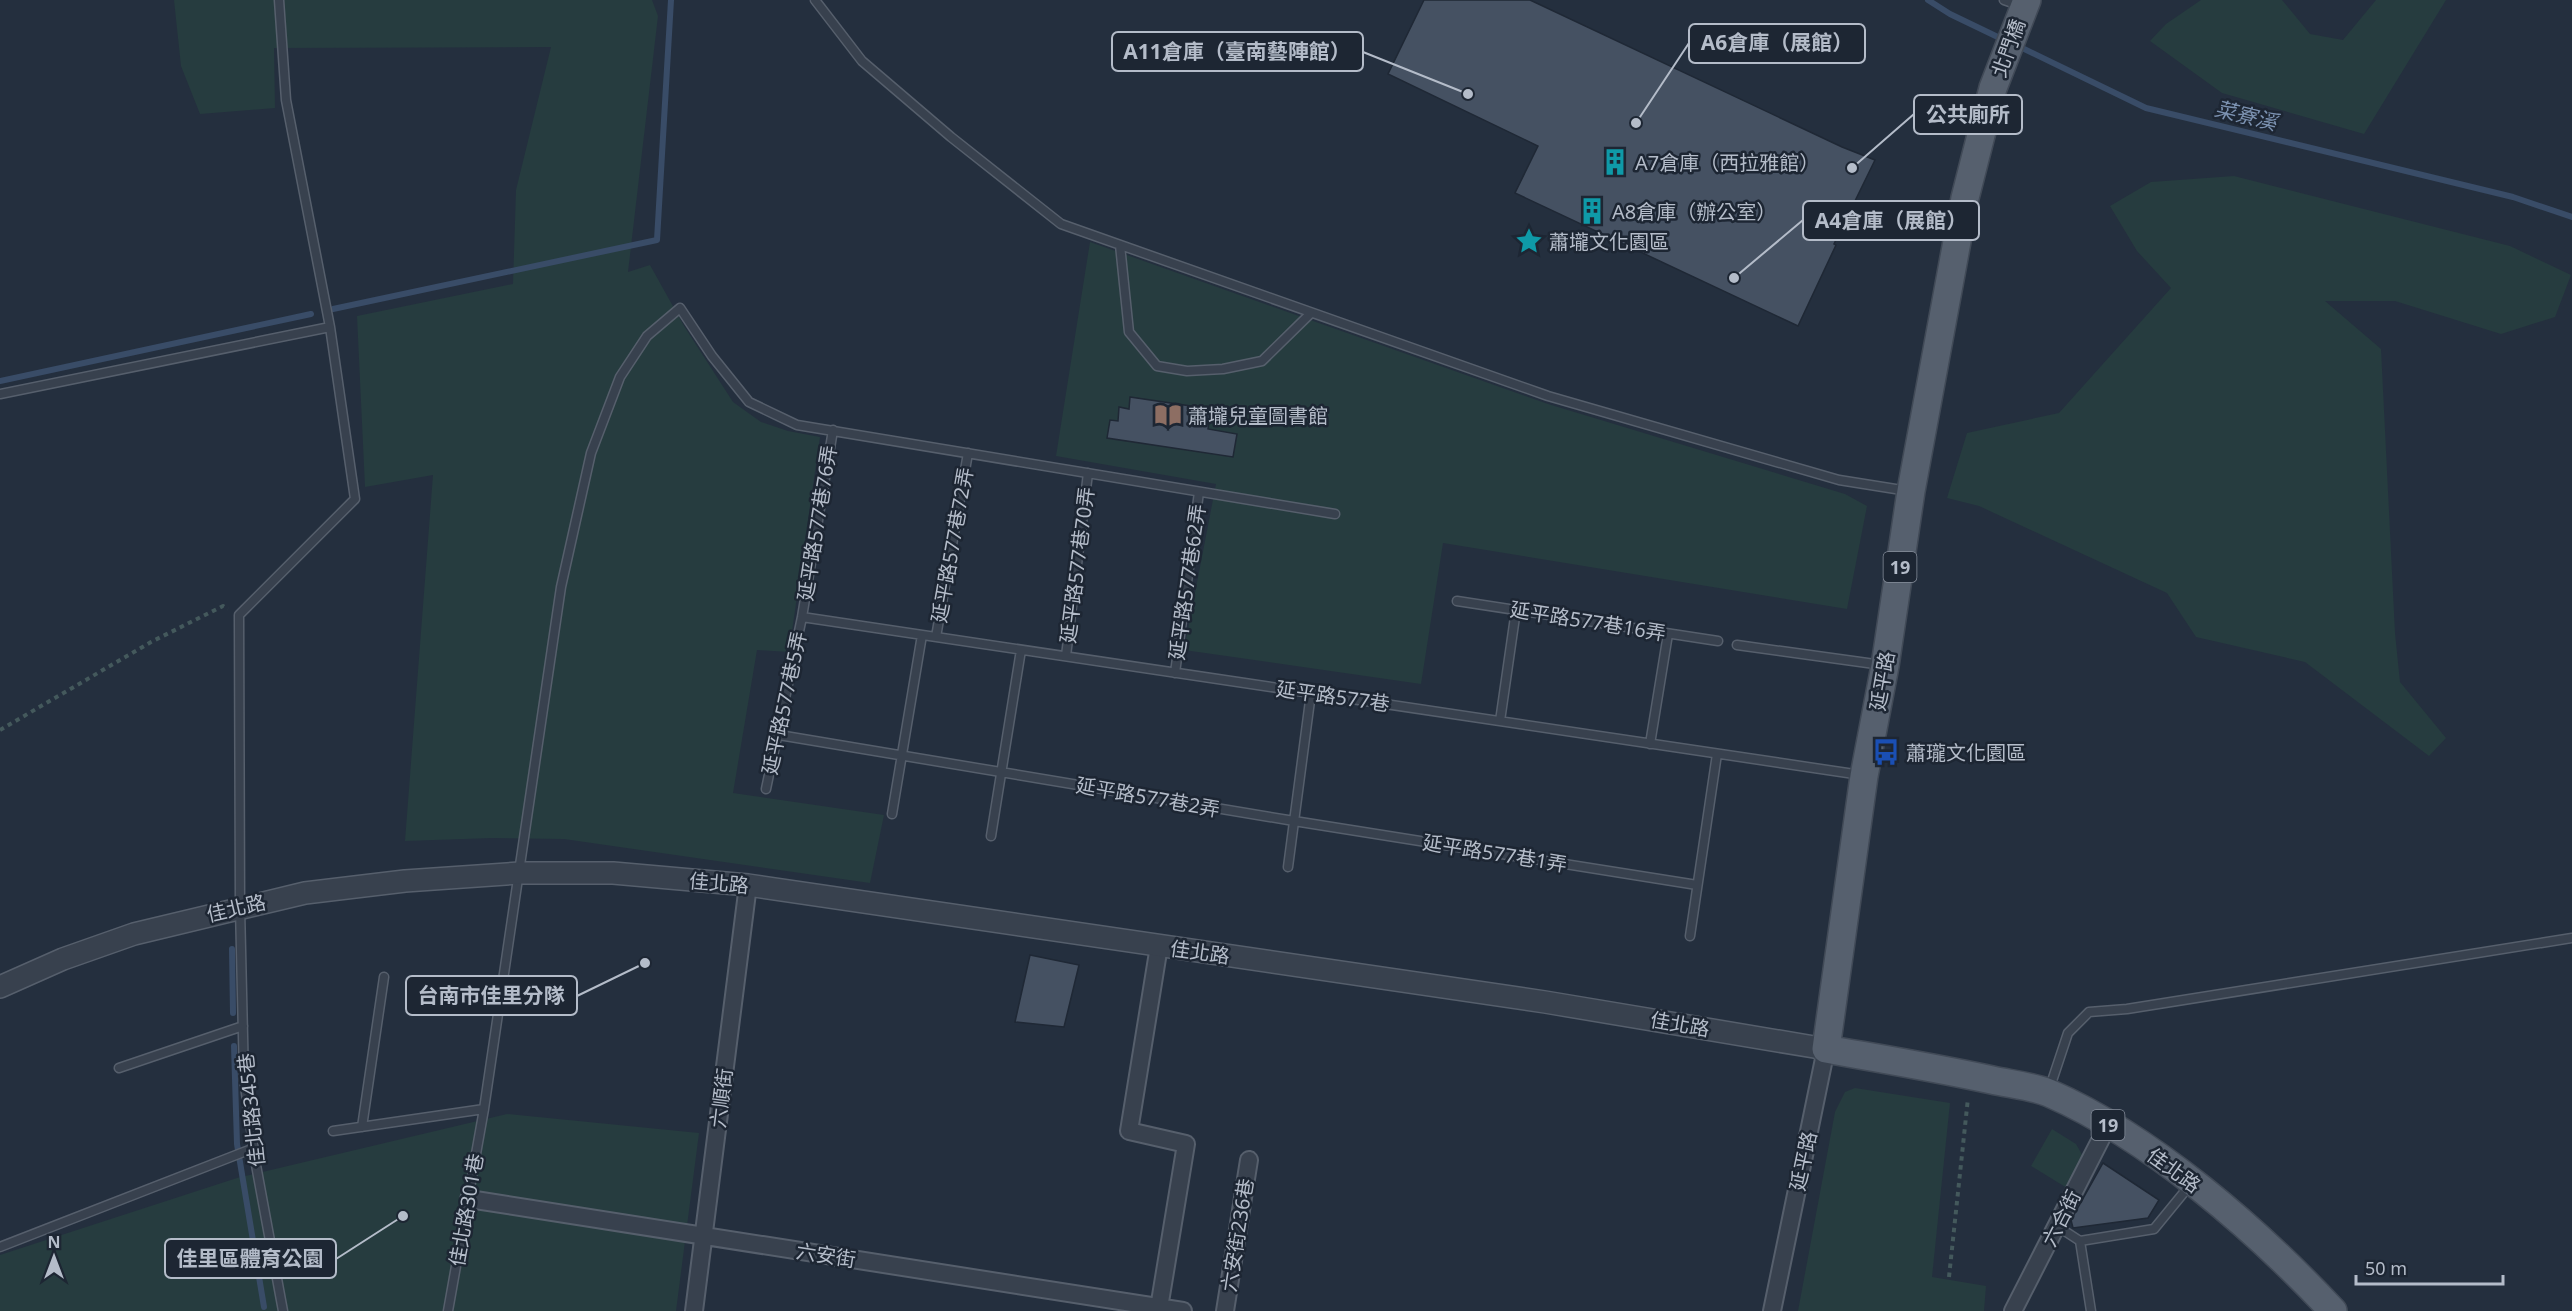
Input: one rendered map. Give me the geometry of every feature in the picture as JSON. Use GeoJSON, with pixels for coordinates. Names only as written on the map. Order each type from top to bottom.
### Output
{"type":"FeatureCollection","features":[{"type":"Feature","properties":{"kind":"main road","name":"北門橋"},"geometry":{"type":"LineString","coordinates":[[1993,88],[2018,2]]}},
{"type":"Feature","properties":{"kind":"main road","name":"延平路"},"geometry":{"type":"LineString","coordinates":[[1826,1049],[1864,776],[1885,666],[1911,491],[1965,198],[1993,88]]}},
{"type":"Feature","properties":{"kind":"main road","name":"佳北路"},"geometry":{"type":"LineString","coordinates":[[1826,1049],[1970,1075],[2048,1092],[2108,1125],[2192,1182],[2243,1224],[2334,1311]]}},
{"type":"Feature","properties":{"kind":"street","name":"佳北路"},"geometry":{"type":"LineString","coordinates":[[0,987],[63,959],[134,934],[240,907],[327,890],[405,881],[520,873],[613,873],[748,885],[1545,1002],[1826,1049]]}},
{"type":"Feature","properties":{"kind":"street","name":"六順街"},"geometry":{"type":"LineString","coordinates":[[694,1311],[748,885]]}},
{"type":"Feature","properties":{"kind":"street"},"geometry":{"type":"LineString","coordinates":[[1159,946],[1129,1131],[1186,1144],[1159,1308]]}},
{"type":"Feature","properties":{"kind":"street","name":"延平路"},"geometry":{"type":"LineString","coordinates":[[1772,1311],[1826,1049]]}},
{"type":"Feature","properties":{"kind":"street","name":"六合街"},"geometry":{"type":"LineString","coordinates":[[2013,1311],[2108,1125]]}},
{"type":"Feature","properties":{"kind":"street","name":"六安街236巷"},"geometry":{"type":"LineString","coordinates":[[1225,1311],[1249,1160]]}},
{"type":"Feature","properties":{"kind":"street","name":"六安街"},"geometry":{"type":"LineString","coordinates":[[469,1199],[1184,1311]]}},
{"type":"Feature","properties":{"kind":"lane"},"geometry":{"type":"LineString","coordinates":[[239,615],[355,499],[330,327],[286,100],[279,0]]}},
{"type":"Feature","properties":{"kind":"lane"},"geometry":{"type":"LineString","coordinates":[[815,0],[862,61],[951,137],[1061,224],[1548,396],[1839,480],[1911,491]]}},
{"type":"Feature","properties":{"kind":"lane"},"geometry":{"type":"LineString","coordinates":[[1120,245],[1129,332],[1157,366],[1187,371],[1223,369],[1262,361],[1311,313]]}},
{"type":"Feature","properties":{"kind":"lane","name":"佳北路301巷"},"geometry":{"type":"LineString","coordinates":[[448,1311],[484,1109],[561,587],[591,453],[620,377],[647,336],[680,308],[712,356],[749,402],[797,425],[833,430]]}},
{"type":"Feature","properties":{"kind":"lane"},"geometry":{"type":"LineString","coordinates":[[0,394],[330,327]]}},
{"type":"Feature","properties":{"kind":"lane"},"geometry":{"type":"LineString","coordinates":[[833,430],[1335,514]]}},
{"type":"Feature","properties":{"kind":"lane","name":"延平路577巷76弄"},"geometry":{"type":"LineString","coordinates":[[802,617],[833,430]]}},
{"type":"Feature","properties":{"kind":"lane","name":"延平路577巷72弄"},"geometry":{"type":"LineString","coordinates":[[936,637],[968,453]]}},
{"type":"Feature","properties":{"kind":"lane","name":"延平路577巷70弄"},"geometry":{"type":"LineString","coordinates":[[1066,656],[1088,473]]}},
{"type":"Feature","properties":{"kind":"lane","name":"延平路577巷62弄"},"geometry":{"type":"LineString","coordinates":[[1175,673],[1199,492]]}},
{"type":"Feature","properties":{"kind":"lane","name":"延平路577巷16弄"},"geometry":{"type":"LineString","coordinates":[[1457,601],[1718,641]]}},
{"type":"Feature","properties":{"kind":"lane"},"geometry":{"type":"LineString","coordinates":[[1500,721],[1516,610]]}},
{"type":"Feature","properties":{"kind":"lane","name":"佳北路345巷"},"geometry":{"type":"LineString","coordinates":[[239,615],[240,907],[244,1078],[283,1311]]}},
{"type":"Feature","properties":{"kind":"lane","name":"延平路577巷"},"geometry":{"type":"LineString","coordinates":[[802,617],[1864,776]]}},
{"type":"Feature","properties":{"kind":"lane","name":"延平路577巷5弄"},"geometry":{"type":"LineString","coordinates":[[766,789],[802,617]]}},
{"type":"Feature","properties":{"kind":"lane"},"geometry":{"type":"LineString","coordinates":[[1650,744],[1668,634]]}},
{"type":"Feature","properties":{"kind":"lane"},"geometry":{"type":"LineString","coordinates":[[892,814],[922,635]]}},
{"type":"Feature","properties":{"kind":"lane"},"geometry":{"type":"LineString","coordinates":[[1737,645],[1885,666]]}},
{"type":"Feature","properties":{"kind":"lane"},"geometry":{"type":"LineString","coordinates":[[991,837],[1021,650]]}},
{"type":"Feature","properties":{"kind":"lane"},"geometry":{"type":"LineString","coordinates":[[1288,867],[1311,693]]}},
{"type":"Feature","properties":{"kind":"lane","name":"延平路577巷2弄"},"geometry":{"type":"LineString","coordinates":[[779,735],[1293,821]]}},
{"type":"Feature","properties":{"kind":"lane"},"geometry":{"type":"LineString","coordinates":[[1690,936],[1717,754]]}},
{"type":"Feature","properties":{"kind":"lane","name":"延平路577巷1弄"},"geometry":{"type":"LineString","coordinates":[[1293,821],[1697,885]]}},
{"type":"Feature","properties":{"kind":"lane"},"geometry":{"type":"LineString","coordinates":[[2048,1092],[2068,1033],[2089,1012],[2139,1007],[2572,938]]}},
{"type":"Feature","properties":{"kind":"lane"},"geometry":{"type":"LineString","coordinates":[[362,1126],[384,977]]}},
{"type":"Feature","properties":{"kind":"lane"},"geometry":{"type":"LineString","coordinates":[[119,1068],[243,1026]]}},
{"type":"Feature","properties":{"kind":"lane"},"geometry":{"type":"LineString","coordinates":[[333,1131],[484,1109]]}},
{"type":"Feature","properties":{"kind":"lane"},"geometry":{"type":"LineString","coordinates":[[0,1247],[254,1148]]}},
{"type":"Feature","properties":{"kind":"lane"},"geometry":{"type":"LineString","coordinates":[[2057,1226],[2080,1241],[2154,1229],[2192,1182]]}},
{"type":"Feature","properties":{"kind":"lane"},"geometry":{"type":"LineString","coordinates":[[2080,1241],[2091,1311]]}},
{"type":"Feature","properties":{"kind":"path"},"geometry":{"type":"LineString","coordinates":[[0,730],[16,723],[151,642],[223,606],[239,615]]}},
{"type":"Feature","properties":{"kind":"path"},"geometry":{"type":"LineString","coordinates":[[1949,1276],[1970,1075]]}},
{"type":"Feature","properties":{"kind":"green space"},"geometry":{"type":"Polygon","coordinates":[[[174,0],[652,0],[658,16],[628,272],[650,265],[684,326],[733,402],[761,422],[788,431],[820,437],[789,652],[757,650],[733,793],[884,815],[870,883],[564,839],[492,838],[405,841],[433,475],[365,487],[357,316],[513,284],[516,190],[551,47],[274,48],[275,108],[200,114],[181,66],[174,0]]]}},
{"type":"Feature","properties":{"kind":"green space"},"geometry":{"type":"Polygon","coordinates":[[[2201,0],[2282,0],[2310,34],[2343,40],[2376,0],[2446,0],[2364,134],[2222,93],[2150,41],[2166,24],[2201,0]]]}},
{"type":"Feature","properties":{"kind":"green space"},"geometry":{"type":"Polygon","coordinates":[[[2234,176],[2510,246],[2571,275],[2555,317],[2501,334],[2395,301],[2325,301],[2381,349],[2395,633],[2400,682],[2446,738],[2429,756],[2305,662],[2196,637],[2167,593],[1979,506],[1947,498],[1967,433],[2059,413],[2171,288],[2137,251],[2110,206],[2151,182],[2234,176]]]}},
{"type":"Feature","properties":{"kind":"green space"},"geometry":{"type":"Polygon","coordinates":[[[1090,242],[1548,404],[1845,494],[1867,506],[1847,609],[1443,543],[1421,684],[1184,650],[1216,484],[1056,456],[1090,242]]]}},
{"type":"Feature","properties":{"kind":"green space"},"geometry":{"type":"Polygon","coordinates":[[[1855,1088],[1950,1103],[1932,1277],[1986,1286],[1984,1311],[1798,1311],[1835,1112],[1845,1092],[1855,1088]]]}},
{"type":"Feature","properties":{"kind":"green space"},"geometry":{"type":"Polygon","coordinates":[[[507,1114],[699,1133],[676,1311],[0,1311],[0,1255],[237,1178],[507,1114]]]}},
{"type":"Feature","properties":{"kind":"green space"},"geometry":{"type":"Polygon","coordinates":[[[2052,1129],[2076,1144],[2084,1158],[2067,1188],[2031,1166],[2052,1129]]]}},
{"type":"Feature","properties":{"kind":"building"},"geometry":{"type":"Polygon","coordinates":[[[1424,0],[1530,0],[1842,147],[1875,160],[1834,244],[1836,245],[1798,326],[1515,193],[1538,146],[1388,74],[1424,0]]]}},
{"type":"Feature","properties":{"kind":"building"},"geometry":{"type":"Polygon","coordinates":[[[1130,397],[1211,409],[1208,429],[1237,434],[1233,457],[1107,438],[1110,420],[1118,421],[1119,407],[1129,409],[1130,397]]]}},
{"type":"Feature","properties":{"kind":"building"},"geometry":{"type":"Polygon","coordinates":[[[1030,955],[1079,965],[1064,1027],[1015,1022],[1030,955]]]}},
{"type":"Feature","properties":{"kind":"building"},"geometry":{"type":"Polygon","coordinates":[[[2103,1163],[2159,1200],[2148,1218],[2073,1228],[2071,1220],[2103,1163]]]}},
{"type":"Feature","properties":{"kind":"waterway"},"geometry":{"type":"LineString","coordinates":[[333,309],[657,240],[671,0]]}},
{"type":"Feature","properties":{"kind":"waterway","name":"菜寮溪"},"geometry":{"type":"LineString","coordinates":[[1928,0],[1950,14],[2004,40]]}},
{"type":"Feature","properties":{"kind":"waterway","name":"菜寮溪"},"geometry":{"type":"LineString","coordinates":[[2016,45],[2146,108],[2513,197],[2572,217]]}},
{"type":"Feature","properties":{"kind":"waterway"},"geometry":{"type":"LineString","coordinates":[[0,381],[311,314]]}},
{"type":"Feature","properties":{"kind":"waterway"},"geometry":{"type":"LineString","coordinates":[[232,949],[233,1013]]}},
{"type":"Feature","properties":{"kind":"waterway"},"geometry":{"type":"LineString","coordinates":[[234,1046],[237,1144],[264,1307]]}},
{"type":"Feature","properties":{"kind":"place","name":"A11倉庫（臺南藝陣館）"},"geometry":{"type":"Point","coordinates":[1468,94]}},
{"type":"Feature","properties":{"kind":"place","name":"A6倉庫（展館）"},"geometry":{"type":"Point","coordinates":[1636,123]}},
{"type":"Feature","properties":{"kind":"place","name":"A7倉庫（西拉雅館）"},"geometry":{"type":"Point","coordinates":[1615,162]}},
{"type":"Feature","properties":{"kind":"place","name":"公共廁所"},"geometry":{"type":"Point","coordinates":[1852,168]}},
{"type":"Feature","properties":{"kind":"place","name":"A8倉庫（辦公室）"},"geometry":{"type":"Point","coordinates":[1592,211]}},
{"type":"Feature","properties":{"kind":"place","name":"蕭壠文化園區"},"geometry":{"type":"Point","coordinates":[1529,241]}},
{"type":"Feature","properties":{"kind":"place","name":"A4倉庫（展館）"},"geometry":{"type":"Point","coordinates":[1734,278]}},
{"type":"Feature","properties":{"kind":"place","name":"蕭壠兒童圖書館"},"geometry":{"type":"Point","coordinates":[1168,415]}},
{"type":"Feature","properties":{"kind":"place","name":"蕭瓏文化園區"},"geometry":{"type":"Point","coordinates":[1886,752]}},
{"type":"Feature","properties":{"kind":"place","name":"台南市佳里分隊"},"geometry":{"type":"Point","coordinates":[645,963]}},
{"type":"Feature","properties":{"kind":"place","name":"佳里區體育公園"},"geometry":{"type":"Point","coordinates":[403,1216]}}]}
